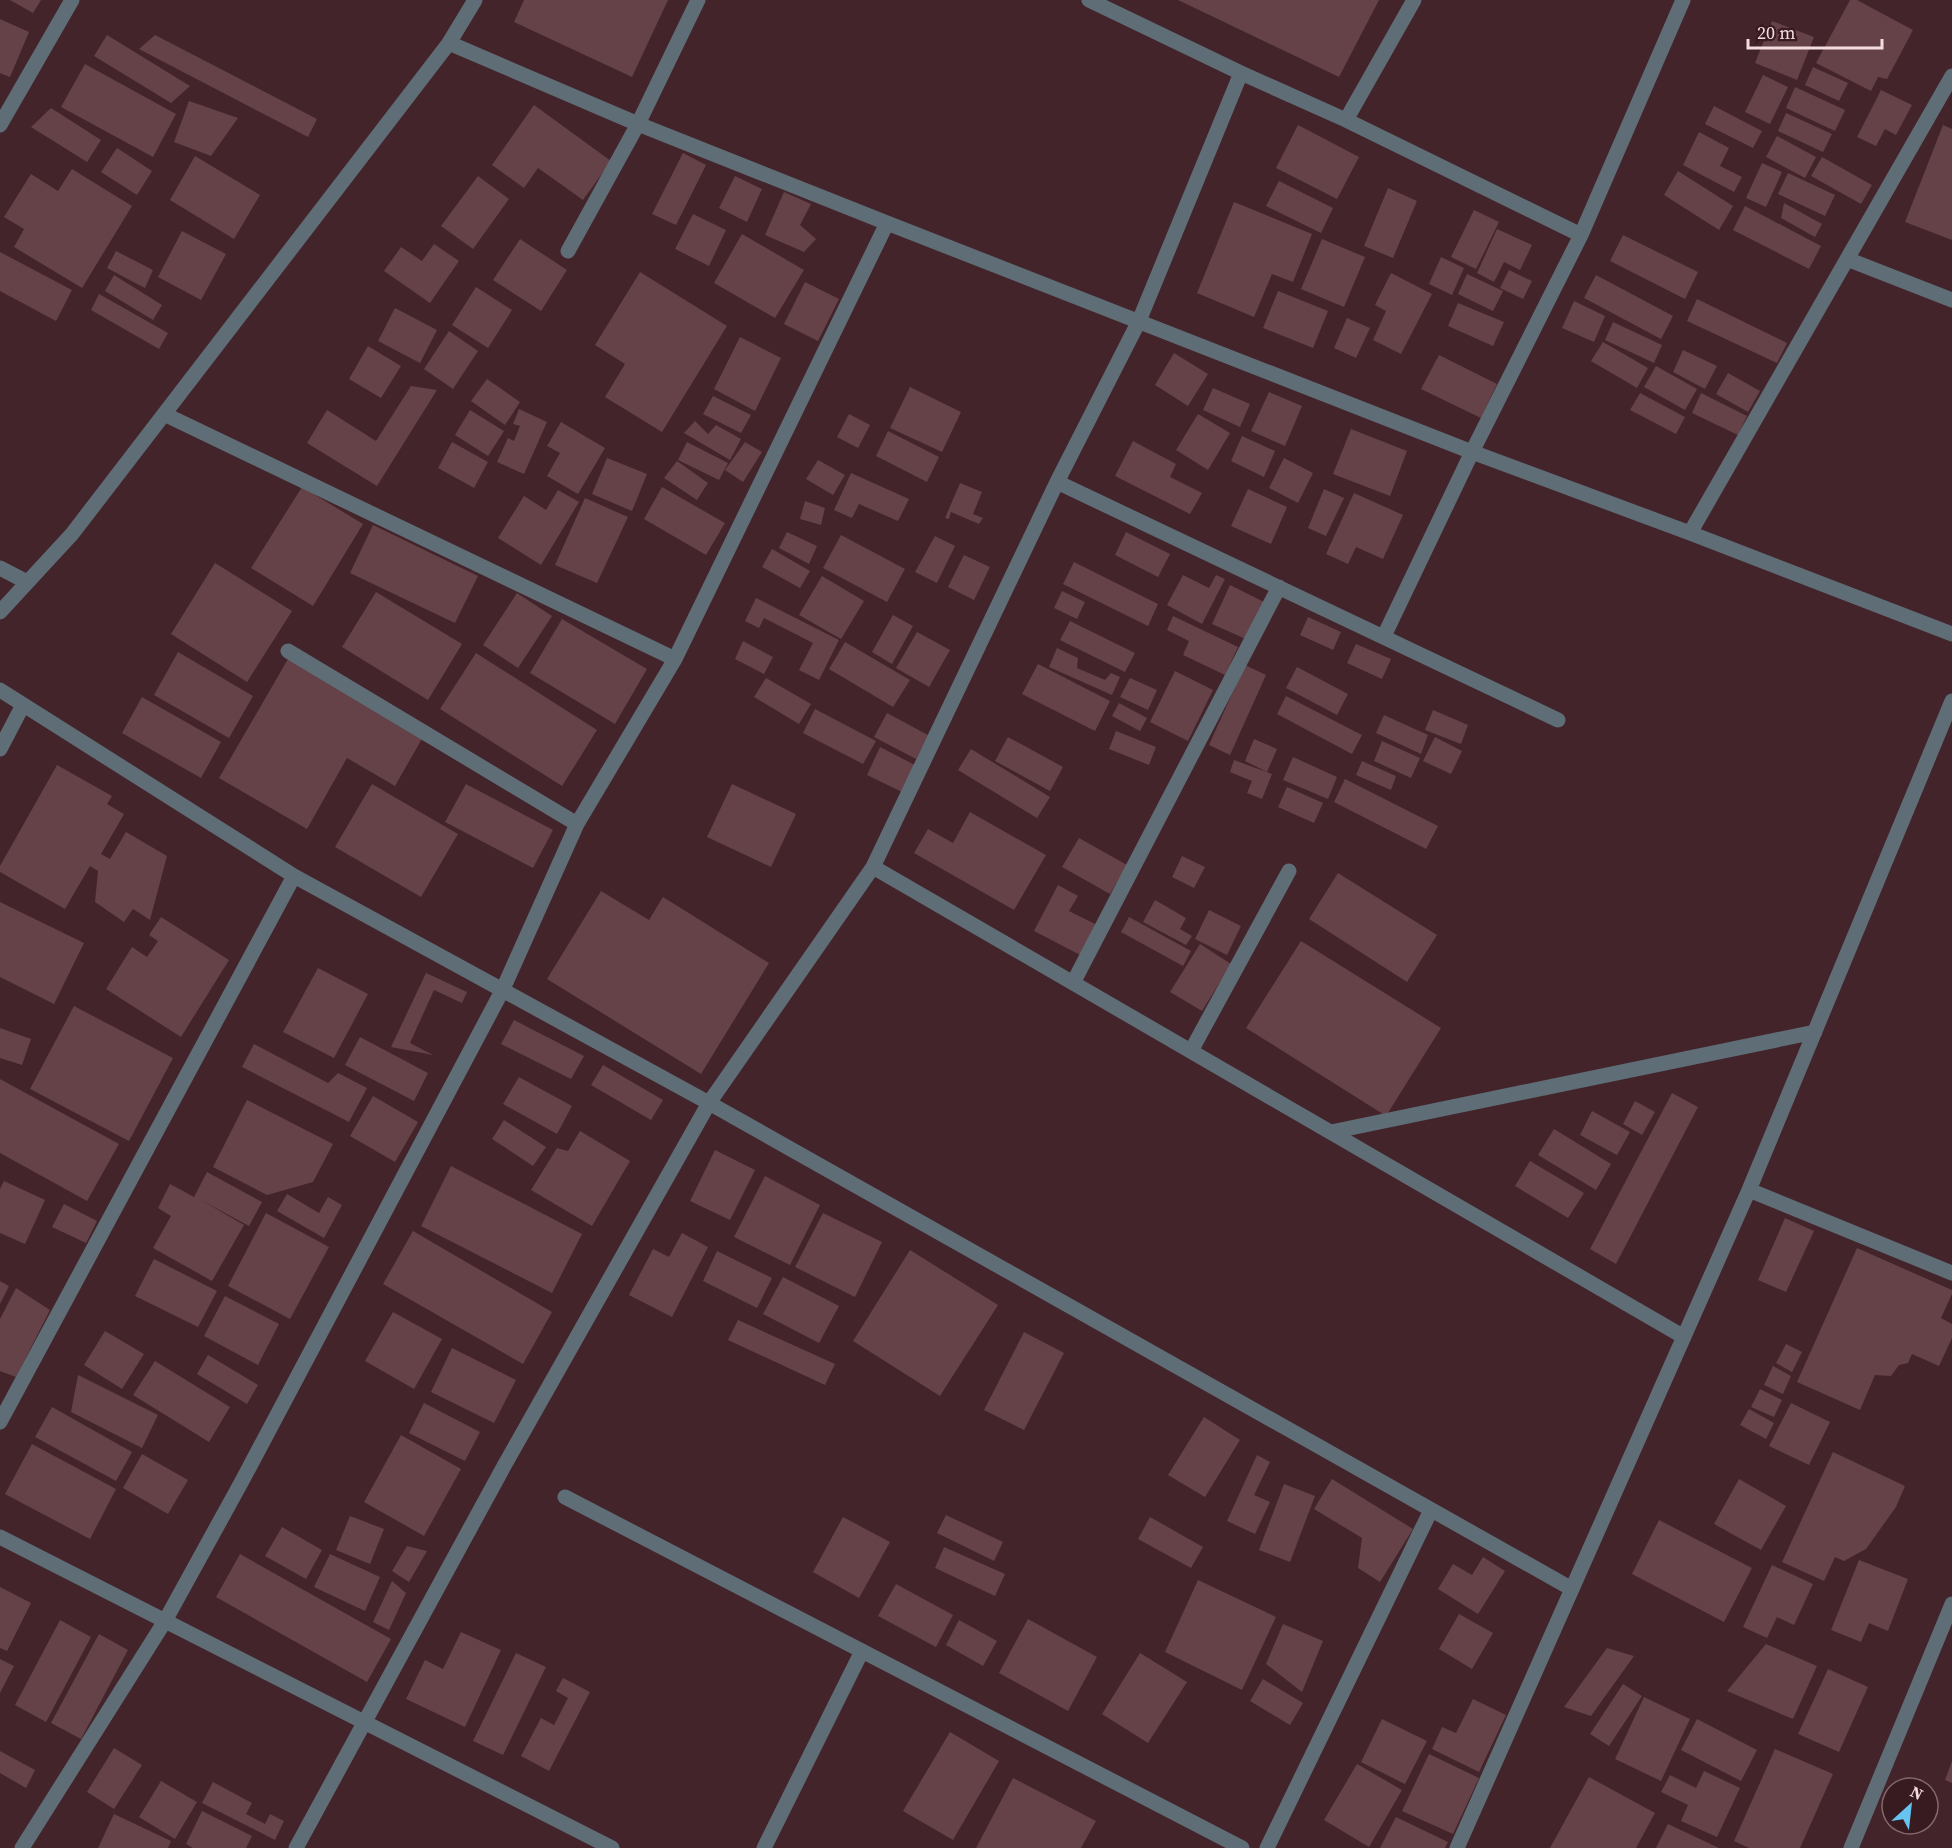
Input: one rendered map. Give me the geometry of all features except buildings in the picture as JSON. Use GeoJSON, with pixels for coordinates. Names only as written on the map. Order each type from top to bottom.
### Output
{"type":"FeatureCollection","features":[{"type":"Feature","properties":{"kind":"street"},"geometry":{"type":"LineString","coordinates":[[0,125],[72,0]]}},
{"type":"Feature","properties":{"kind":"street"},"geometry":{"type":"LineString","coordinates":[[0,612],[72,534],[449,43],[475,0]]}},
{"type":"Feature","properties":{"kind":"street"},"geometry":{"type":"LineString","coordinates":[[568,251],[638,124],[698,0]]}},
{"type":"Feature","properties":{"kind":"street"},"geometry":{"type":"LineString","coordinates":[[1089,0],[1121,7],[1240,73],[1346,120],[1581,234]]}},
{"type":"Feature","properties":{"kind":"street"},"geometry":{"type":"LineString","coordinates":[[1346,120],[1414,0]]}},
{"type":"Feature","properties":{"kind":"street"},"geometry":{"type":"LineString","coordinates":[[1384,636],[1472,452],[1581,234],[1683,0]]}},
{"type":"Feature","properties":{"kind":"street"},"geometry":{"type":"LineString","coordinates":[[449,43],[638,124],[886,223],[1472,452],[1952,634]]}},
{"type":"Feature","properties":{"kind":"street"},"geometry":{"type":"LineString","coordinates":[[296,1848],[504,1466],[709,1103],[873,867],[1057,482],[1138,321],[1240,73]]}},
{"type":"Feature","properties":{"kind":"street"},"geometry":{"type":"LineString","coordinates":[[1690,533],[1952,76]]}},
{"type":"Feature","properties":{"kind":"street"},"geometry":{"type":"LineString","coordinates":[[22,1848],[165,1621],[242,1481],[503,989],[577,824],[675,660],[886,223]]}},
{"type":"Feature","properties":{"kind":"street"},"geometry":{"type":"LineString","coordinates":[[1847,259],[1952,300]]}},
{"type":"Feature","properties":{"kind":"street"},"geometry":{"type":"LineString","coordinates":[[164,414],[675,660]]}},
{"type":"Feature","properties":{"kind":"street"},"geometry":{"type":"LineString","coordinates":[[1057,482],[1558,720]]}},
{"type":"Feature","properties":{"kind":"street"},"geometry":{"type":"LineString","coordinates":[[0,568],[27,582]]}},
{"type":"Feature","properties":{"kind":"street"},"geometry":{"type":"LineString","coordinates":[[1073,983],[1279,587]]}},
{"type":"Feature","properties":{"kind":"street"},"geometry":{"type":"LineString","coordinates":[[288,651],[577,824]]}},
{"type":"Feature","properties":{"kind":"street"},"geometry":{"type":"LineString","coordinates":[[0,690],[294,876],[709,1103],[1572,1589]]}},
{"type":"Feature","properties":{"kind":"street"},"geometry":{"type":"LineString","coordinates":[[1457,1848],[1749,1190],[1952,701]]}},
{"type":"Feature","properties":{"kind":"street"},"geometry":{"type":"LineString","coordinates":[[0,749],[23,705]]}},
{"type":"Feature","properties":{"kind":"street"},"geometry":{"type":"LineString","coordinates":[[873,867],[1684,1337]]}},
{"type":"Feature","properties":{"kind":"street"},"geometry":{"type":"LineString","coordinates":[[1191,1051],[1289,871]]}},
{"type":"Feature","properties":{"kind":"street"},"geometry":{"type":"LineString","coordinates":[[0,1422],[294,876]]}},
{"type":"Feature","properties":{"kind":"street"},"geometry":{"type":"LineString","coordinates":[[1331,1132],[1815,1032]]}},
{"type":"Feature","properties":{"kind":"street"},"geometry":{"type":"LineString","coordinates":[[1749,1190],[1952,1273]]}},
{"type":"Feature","properties":{"kind":"street"},"geometry":{"type":"LineString","coordinates":[[565,1497],[1242,1848]]}},
{"type":"Feature","properties":{"kind":"street"},"geometry":{"type":"LineString","coordinates":[[1267,1848],[1431,1510]]}},
{"type":"Feature","properties":{"kind":"street"},"geometry":{"type":"LineString","coordinates":[[0,1537],[612,1848]]}},
{"type":"Feature","properties":{"kind":"street"},"geometry":{"type":"LineString","coordinates":[[1851,1848],[1952,1604]]}},
{"type":"Feature","properties":{"kind":"street"},"geometry":{"type":"LineString","coordinates":[[764,1848],[862,1651]]}}]}
